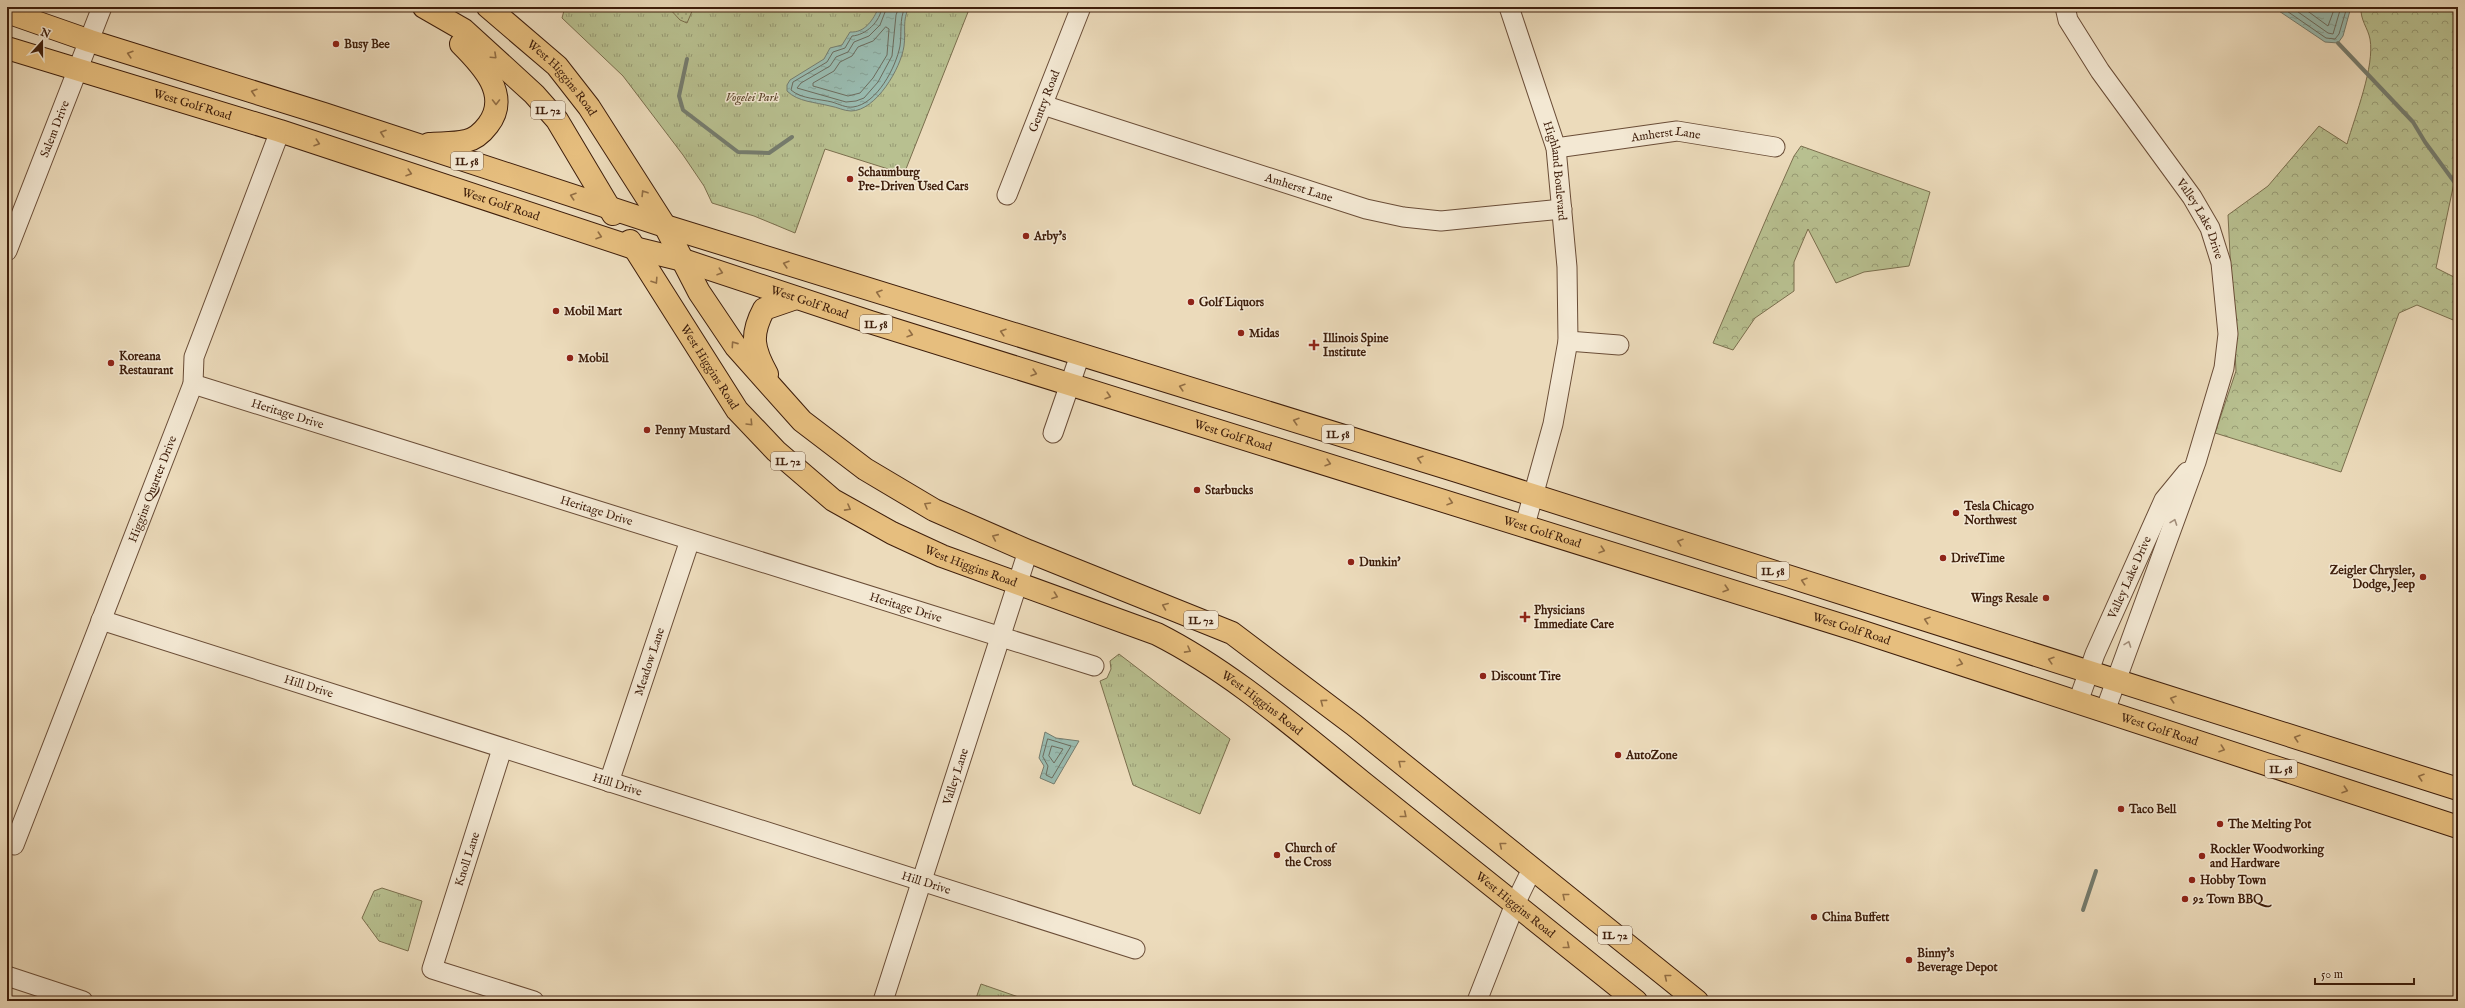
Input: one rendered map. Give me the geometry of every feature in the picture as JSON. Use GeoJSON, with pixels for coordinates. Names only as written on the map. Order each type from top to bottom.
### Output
{"type":"FeatureCollection","features":[{"type":"Feature","properties":{"kind":"main road"},"geometry":{"type":"LineString","coordinates":[[415,144],[455,143],[474,138],[480,134],[492,119],[497,102],[488,74],[424,7]]}},
{"type":"Feature","properties":{"kind":"main road","name":"West Higgins Road"},"geometry":{"type":"LineString","coordinates":[[424,7],[464,30],[534,94],[557,120],[634,248],[737,410],[776,451],[833,500],[892,533],[942,556],[1157,634],[1191,651],[1226,675],[1636,1001]]}},
{"type":"Feature","properties":{"kind":"main road","name":"West Higgins Road"},"geometry":{"type":"LineString","coordinates":[[488,7],[557,66],[589,107],[665,226],[699,292],[736,347],[777,395],[802,421],[865,469],[934,510],[1028,551],[1232,633],[1354,725],[1532,870],[1697,1001]]}},
{"type":"Feature","properties":{"kind":"main road","name":"IL 58"},"geometry":{"type":"LineString","coordinates":[[7,12],[90,41],[415,144],[665,226],[1533,495],[2458,789]]}},
{"type":"Feature","properties":{"kind":"main road","name":"West Golf Road"},"geometry":{"type":"LineString","coordinates":[[7,48],[280,131],[634,248],[683,260],[796,298],[1525,525],[2078,702],[2458,826]]}},
{"type":"Feature","properties":{"kind":"main road"},"geometry":{"type":"LineString","coordinates":[[777,395],[758,357],[753,334],[764,309],[796,298]]}},
{"type":"Feature","properties":{"kind":"street","name":"Salem Drive"},"geometry":{"type":"LineString","coordinates":[[7,251],[79,70],[102,7]]}},
{"type":"Feature","properties":{"kind":"street","name":"Gentry Road"},"geometry":{"type":"LineString","coordinates":[[1007,195],[1081,7]]}},
{"type":"Feature","properties":{"kind":"street","name":"Highland Boulevard"},"geometry":{"type":"LineString","coordinates":[[1508,7],[1556,148],[1567,267],[1568,341],[1553,424],[1525,525]]}},
{"type":"Feature","properties":{"kind":"street","name":"Valley Lake Drive"},"geometry":{"type":"LineString","coordinates":[[2065,7],[2068,20],[2100,71],[2192,197],[2210,228],[2221,263],[2228,334],[2224,368],[2196,462],[2115,680],[2105,711]]}},
{"type":"Feature","properties":{"kind":"street","name":"Amherst Lane"},"geometry":{"type":"LineString","coordinates":[[1043,105],[1366,210],[1403,217],[1441,221],[1562,208]]}},
{"type":"Feature","properties":{"kind":"street","name":"Higgins Quarter Drive"},"geometry":{"type":"LineString","coordinates":[[14,844],[193,384],[194,357],[280,131]]}},
{"type":"Feature","properties":{"kind":"street","name":"Amherst Lane"},"geometry":{"type":"LineString","coordinates":[[1556,148],[1677,131],[1775,147]]}},
{"type":"Feature","properties":{"kind":"street"},"geometry":{"type":"LineString","coordinates":[[1568,341],[1619,345]]}},
{"type":"Feature","properties":{"kind":"street"},"geometry":{"type":"LineString","coordinates":[[1053,432],[1080,355]]}},
{"type":"Feature","properties":{"kind":"street","name":"Heritage Drive"},"geometry":{"type":"LineString","coordinates":[[193,384],[1094,666]]}},
{"type":"Feature","properties":{"kind":"street","name":"Valley Lake Drive"},"geometry":{"type":"LineString","coordinates":[[2078,702],[2089,671],[2164,500],[2196,462]]}},
{"type":"Feature","properties":{"kind":"street","name":"Meadow Lane"},"geometry":{"type":"LineString","coordinates":[[610,782],[690,540]]}},
{"type":"Feature","properties":{"kind":"street","name":"Valley Lane"},"geometry":{"type":"LineString","coordinates":[[883,1001],[1028,551]]}},
{"type":"Feature","properties":{"kind":"street","name":"Hill Drive"},"geometry":{"type":"LineString","coordinates":[[100,620],[1134,949]]}},
{"type":"Feature","properties":{"kind":"street","name":"Knoll Lane"},"geometry":{"type":"LineString","coordinates":[[502,749],[432,969],[534,1001]]}},
{"type":"Feature","properties":{"kind":"street"},"geometry":{"type":"LineString","coordinates":[[1477,1001],[1515,904],[1532,870]]}},
{"type":"Feature","properties":{"kind":"street"},"geometry":{"type":"LineString","coordinates":[[7,976],[83,1001]]}},
{"type":"Feature","properties":{"kind":"green space","name":"Vogelei Park"},"geometry":{"type":"Polygon","coordinates":[[[565,7],[970,7],[904,174],[825,149],[795,233],[754,216],[712,203],[704,186],[683,155],[623,76],[562,18],[565,7]]]}},
{"type":"Feature","properties":{"kind":"green space"},"geometry":{"type":"Polygon","coordinates":[[[668,7],[690,7],[693,9],[687,23],[680,20],[668,7]]]}},
{"type":"Feature","properties":{"kind":"green space"},"geometry":{"type":"Polygon","coordinates":[[[2361,7],[2458,7],[2458,164],[2436,268],[2458,279],[2458,322],[2417,305],[2399,313],[2341,472],[2215,433],[2236,371],[2228,215],[2268,186],[2319,126],[2347,144],[2370,63],[2370,39],[2363,20],[2361,7]]]}},
{"type":"Feature","properties":{"kind":"green space"},"geometry":{"type":"Polygon","coordinates":[[[1801,146],[1930,192],[1909,266],[1864,272],[1836,283],[1808,229],[1794,262],[1794,291],[1755,318],[1733,350],[1713,343],[1794,156],[1801,146]]]}},
{"type":"Feature","properties":{"kind":"green space"},"geometry":{"type":"Polygon","coordinates":[[[1119,654],[1230,739],[1200,814],[1133,785],[1100,681],[1107,678],[1111,669],[1110,661],[1119,654]]]}},
{"type":"Feature","properties":{"kind":"green space"},"geometry":{"type":"Polygon","coordinates":[[[382,888],[422,901],[408,951],[379,941],[362,918],[374,891],[382,888]]]}},
{"type":"Feature","properties":{"kind":"green space"},"geometry":{"type":"Polygon","coordinates":[[[981,984],[1030,1001],[975,1001],[981,984]]]}},
{"type":"Feature","properties":{"kind":"water"},"geometry":{"type":"Polygon","coordinates":[[[879,7],[909,7],[906,17],[905,41],[902,55],[893,76],[878,96],[869,104],[860,109],[851,111],[801,100],[791,95],[787,91],[787,85],[790,80],[824,59],[830,48],[842,45],[850,32],[855,32],[868,25],[879,7]]]}},
{"type":"Feature","properties":{"kind":"water"},"geometry":{"type":"Polygon","coordinates":[[[2273,7],[2351,7],[2343,36],[2338,43],[2325,42],[2273,7]]]}},
{"type":"Feature","properties":{"kind":"water"},"geometry":{"type":"Polygon","coordinates":[[[1045,732],[1056,738],[1079,741],[1054,784],[1040,778],[1044,766],[1039,758],[1045,732]]]}},
{"type":"Feature","properties":{"kind":"waterway"},"geometry":{"type":"LineString","coordinates":[[2338,43],[2413,122],[2425,142],[2458,187]]}},
{"type":"Feature","properties":{"kind":"waterway"},"geometry":{"type":"LineString","coordinates":[[687,59],[679,96],[683,110],[738,152],[769,153],[792,137]]}},
{"type":"Feature","properties":{"kind":"waterway"},"geometry":{"type":"LineString","coordinates":[[2083,910],[2096,871]]}},
{"type":"Feature","properties":{"kind":"place","name":"Busy Bee"},"geometry":{"type":"Point","coordinates":[336,44]}},
{"type":"Feature","properties":{"kind":"place","name":"Schaumburg Pre-Driven Used Cars"},"geometry":{"type":"Point","coordinates":[850,179]}},
{"type":"Feature","properties":{"kind":"place","name":"Arby's"},"geometry":{"type":"Point","coordinates":[1026,236]}},
{"type":"Feature","properties":{"kind":"place","name":"Golf Liquors"},"geometry":{"type":"Point","coordinates":[1191,302]}},
{"type":"Feature","properties":{"kind":"place","name":"Mobil Mart"},"geometry":{"type":"Point","coordinates":[556,311]}},
{"type":"Feature","properties":{"kind":"place","name":"Midas"},"geometry":{"type":"Point","coordinates":[1241,333]}},
{"type":"Feature","properties":{"kind":"place","name":"Illinois Spine Institute"},"geometry":{"type":"Point","coordinates":[1314,345]}},
{"type":"Feature","properties":{"kind":"place","name":"Mobil"},"geometry":{"type":"Point","coordinates":[570,358]}},
{"type":"Feature","properties":{"kind":"place","name":"Koreana Restaurant"},"geometry":{"type":"Point","coordinates":[111,363]}},
{"type":"Feature","properties":{"kind":"place","name":"Penny Mustard"},"geometry":{"type":"Point","coordinates":[647,430]}},
{"type":"Feature","properties":{"kind":"place","name":"Starbucks"},"geometry":{"type":"Point","coordinates":[1197,490]}},
{"type":"Feature","properties":{"kind":"place","name":"Tesla Chicago Northwest"},"geometry":{"type":"Point","coordinates":[1956,513]}},
{"type":"Feature","properties":{"kind":"place","name":"DriveTime"},"geometry":{"type":"Point","coordinates":[1943,558]}},
{"type":"Feature","properties":{"kind":"place","name":"Dunkin'"},"geometry":{"type":"Point","coordinates":[1351,562]}},
{"type":"Feature","properties":{"kind":"place","name":"Zeigler Chrysler, Dodge, Jeep"},"geometry":{"type":"Point","coordinates":[2423,577]}},
{"type":"Feature","properties":{"kind":"place","name":"Wings Resale"},"geometry":{"type":"Point","coordinates":[2046,598]}},
{"type":"Feature","properties":{"kind":"place","name":"Physicians Immediate Care"},"geometry":{"type":"Point","coordinates":[1525,617]}},
{"type":"Feature","properties":{"kind":"place","name":"Discount Tire"},"geometry":{"type":"Point","coordinates":[1483,676]}},
{"type":"Feature","properties":{"kind":"place","name":"AutoZone"},"geometry":{"type":"Point","coordinates":[1618,755]}},
{"type":"Feature","properties":{"kind":"place","name":"Taco Bell"},"geometry":{"type":"Point","coordinates":[2121,809]}},
{"type":"Feature","properties":{"kind":"place","name":"The Melting Pot"},"geometry":{"type":"Point","coordinates":[2220,824]}},
{"type":"Feature","properties":{"kind":"place","name":"Church of the Cross"},"geometry":{"type":"Point","coordinates":[1277,855]}},
{"type":"Feature","properties":{"kind":"place","name":"Rockler Woodworking and Hardware"},"geometry":{"type":"Point","coordinates":[2202,856]}},
{"type":"Feature","properties":{"kind":"place","name":"Hobby Town"},"geometry":{"type":"Point","coordinates":[2192,880]}},
{"type":"Feature","properties":{"kind":"place","name":"92 Town BBQ"},"geometry":{"type":"Point","coordinates":[2185,899]}},
{"type":"Feature","properties":{"kind":"place","name":"China Buffett"},"geometry":{"type":"Point","coordinates":[1814,917]}},
{"type":"Feature","properties":{"kind":"place","name":"Binny's Beverage Depot"},"geometry":{"type":"Point","coordinates":[1909,960]}}]}
